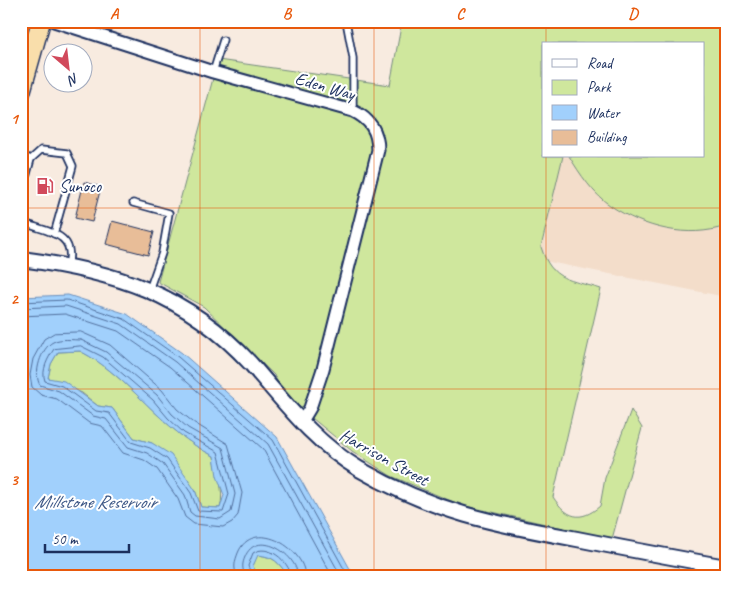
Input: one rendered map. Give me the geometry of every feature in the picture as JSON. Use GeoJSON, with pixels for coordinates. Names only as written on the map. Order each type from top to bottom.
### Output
{"type":"FeatureCollection","features":[{"type":"Feature","properties":{"kind":"highway"},"geometry":{"type":"LineString","coordinates":[[21,92],[41,21]]}},
{"type":"Feature","properties":{"kind":"street","name":"Eden Way"},"geometry":{"type":"LineString","coordinates":[[54,21],[213,72],[353,111],[369,121],[375,130],[378,150],[323,369],[312,402],[300,423]]}},
{"type":"Feature","properties":{"kind":"street","name":"Harrison Street"},"geometry":{"type":"LineString","coordinates":[[21,259],[68,266],[114,276],[149,290],[194,315],[249,362],[300,423],[332,451],[390,486],[451,511],[489,523],[726,567]]}},
{"type":"Feature","properties":{"kind":"lane"},"geometry":{"type":"LineString","coordinates":[[346,21],[353,58],[353,111]]}},
{"type":"Feature","properties":{"kind":"lane"},"geometry":{"type":"LineString","coordinates":[[213,72],[223,40]]}},
{"type":"Feature","properties":{"kind":"lane"},"geometry":{"type":"LineString","coordinates":[[21,196],[31,159],[41,150],[67,153],[73,166],[54,234]]}},
{"type":"Feature","properties":{"kind":"lane"},"geometry":{"type":"LineString","coordinates":[[21,155],[31,159]]}},
{"type":"Feature","properties":{"kind":"lane"},"geometry":{"type":"LineString","coordinates":[[133,203],[169,213],[162,253],[149,290]]}},
{"type":"Feature","properties":{"kind":"lane"},"geometry":{"type":"LineString","coordinates":[[21,222],[54,234],[64,240],[71,249],[68,266]]}},
{"type":"Feature","properties":{"kind":"shaded area"},"geometry":{"type":"Polygon","coordinates":[[[726,21],[726,297],[539,260],[562,158],[704,158],[704,43],[726,21]]]}},
{"type":"Feature","properties":{"kind":"green space"},"geometry":{"type":"Polygon","coordinates":[[[402,21],[726,21],[726,226],[712,230],[682,231],[667,229],[624,214],[598,196],[582,177],[570,158],[704,158],[704,42],[542,42],[542,158],[563,158],[541,247],[545,258],[557,273],[571,281],[601,289],[553,497],[563,510],[574,516],[586,515],[600,506],[605,478],[631,410],[642,428],[612,539],[461,505],[391,476],[352,451],[284,395],[274,375],[204,307],[158,282],[218,60],[390,85],[402,21]]]}},
{"type":"Feature","properties":{"kind":"green space"},"geometry":{"type":"Polygon","coordinates":[[[80,351],[115,375],[178,433],[214,456],[222,495],[220,508],[201,507],[195,490],[152,443],[134,438],[112,408],[98,406],[82,393],[48,378],[51,364],[58,352],[80,351]]]}},
{"type":"Feature","properties":{"kind":"green space"},"geometry":{"type":"Polygon","coordinates":[[[257,555],[276,561],[288,576],[257,576],[253,566],[257,555]]]}},
{"type":"Feature","properties":{"kind":"water","name":"Millstone Reservoir"},"geometry":{"type":"Polygon","coordinates":[[[68,295],[127,314],[182,353],[277,437],[354,576],[288,576],[276,561],[258,555],[253,566],[257,576],[21,576],[21,297],[68,295]],[[80,351],[58,352],[51,364],[48,378],[64,381],[98,406],[112,408],[134,438],[152,443],[171,455],[195,490],[201,507],[220,508],[224,495],[217,476],[214,456],[178,433],[131,389],[98,362],[80,351]]]}},
{"type":"Feature","properties":{"kind":"building"},"geometry":{"type":"Polygon","coordinates":[[[84,182],[101,187],[92,222],[75,218],[84,182]]]}},
{"type":"Feature","properties":{"kind":"building"},"geometry":{"type":"Polygon","coordinates":[[[112,221],[154,232],[148,255],[106,244],[112,221]]]}},
{"type":"Feature","properties":{"kind":"place","name":"Sunoco"},"geometry":{"type":"Point","coordinates":[45,186]}}]}
